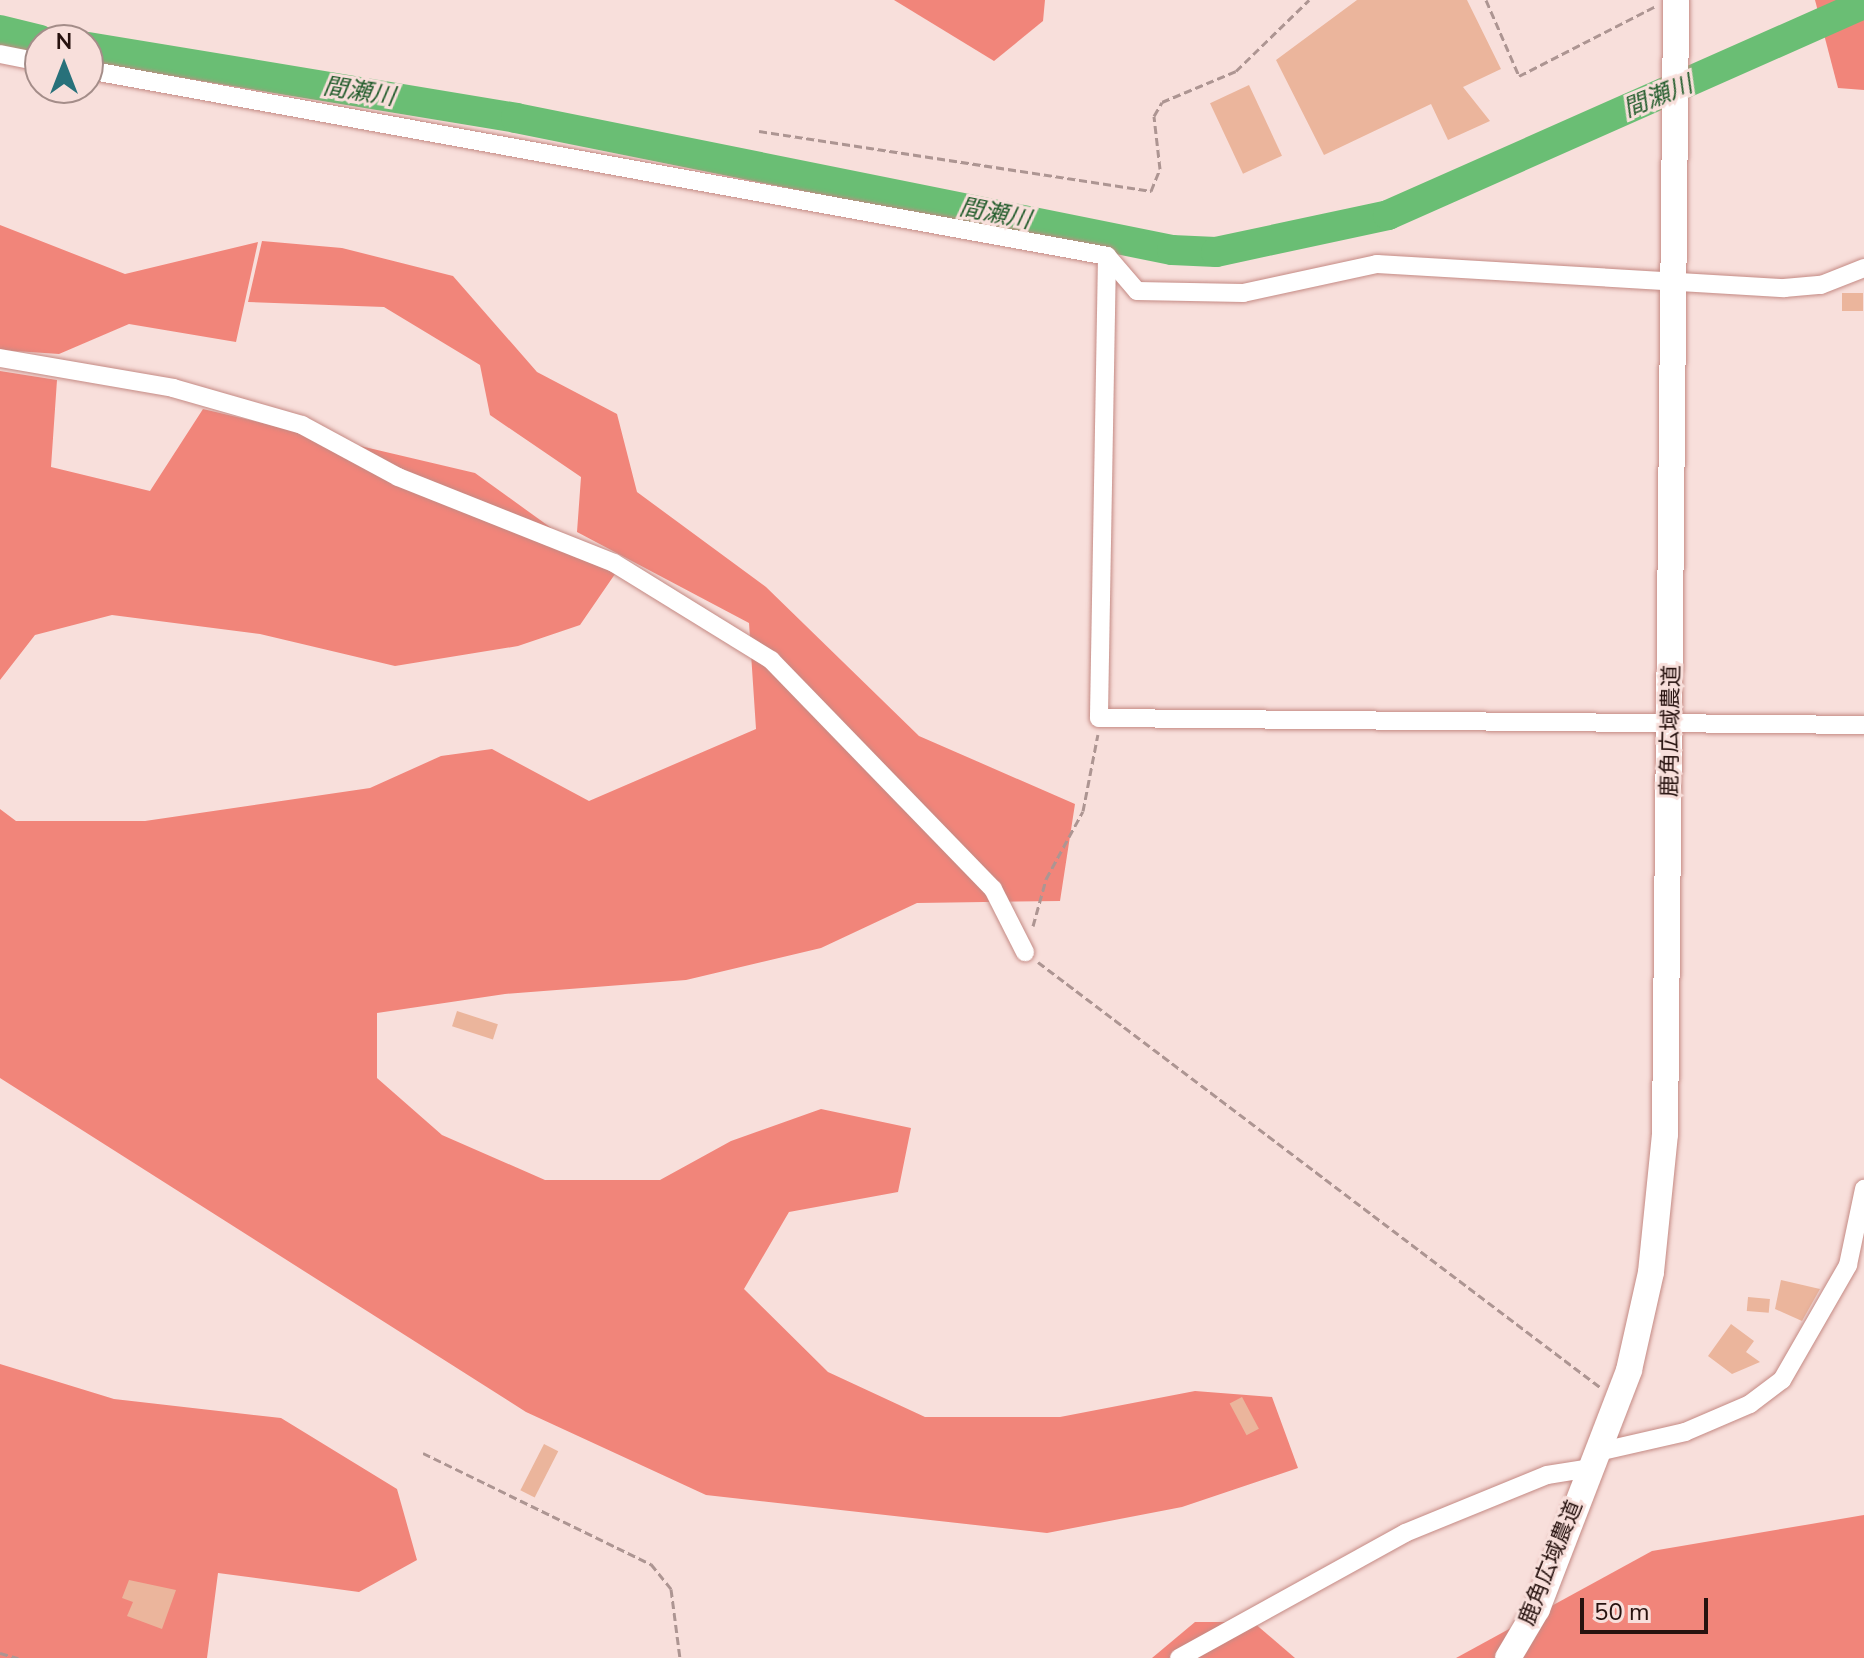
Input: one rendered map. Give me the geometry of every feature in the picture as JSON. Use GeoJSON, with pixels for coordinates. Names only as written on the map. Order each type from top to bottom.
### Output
{"type":"FeatureCollection","features":[{"type":"Feature","properties":{"kind":"street","name":"鹿角広域農道"},"geometry":{"type":"LineString","coordinates":[[1508,1658],[1537,1609],[1619,1402],[1651,1272],[1665,1134],[1676,0]]}},
{"type":"Feature","properties":{"kind":"street"},"geometry":{"type":"LineString","coordinates":[[0,54],[24,59]]}},
{"type":"Feature","properties":{"kind":"street"},"geometry":{"type":"LineString","coordinates":[[104,73],[1107,256],[1137,291],[1243,293],[1377,264],[1784,288],[1821,285],[1864,268]]}},
{"type":"Feature","properties":{"kind":"street"},"geometry":{"type":"LineString","coordinates":[[1107,256],[1099,718],[1671,720],[1864,725]]}},
{"type":"Feature","properties":{"kind":"street"},"geometry":{"type":"LineString","coordinates":[[0,358],[173,388],[302,425],[398,477],[614,563],[771,660],[993,889],[1025,952]]}},
{"type":"Feature","properties":{"kind":"street"},"geometry":{"type":"LineString","coordinates":[[1179,1658],[1405,1533],[1547,1475],[1685,1432],[1750,1404],[1782,1380],[1848,1265],[1864,1189]]}},
{"type":"Feature","properties":{"kind":"path"},"geometry":{"type":"LineString","coordinates":[[759,131],[1151,191],[1160,169],[1154,116],[1162,102],[1236,71],[1309,0]]}},
{"type":"Feature","properties":{"kind":"path"},"geometry":{"type":"LineString","coordinates":[[1486,0],[1519,76],[1668,0]]}},
{"type":"Feature","properties":{"kind":"path"},"geometry":{"type":"LineString","coordinates":[[1099,718],[1083,811],[1046,879],[1025,952],[1619,1402]]}},
{"type":"Feature","properties":{"kind":"path"},"geometry":{"type":"LineString","coordinates":[[423,1453],[651,1564],[671,1589],[680,1658]]}},
{"type":"Feature","properties":{"kind":"path"},"geometry":{"type":"LineString","coordinates":[[0,1653],[18,1658]]}},
{"type":"Feature","properties":{"kind":"shaded area"},"geometry":{"type":"Polygon","coordinates":[[[894,0],[1045,0],[1043,21],[994,61],[894,0]]]}},
{"type":"Feature","properties":{"kind":"shaded area"},"geometry":{"type":"Polygon","coordinates":[[[1815,0],[1864,0],[1864,90],[1838,88],[1815,0]]]}},
{"type":"Feature","properties":{"kind":"shaded area"},"geometry":{"type":"Polygon","coordinates":[[[0,225],[125,274],[258,242],[236,342],[129,324],[59,354],[0,350],[0,225]]]}},
{"type":"Feature","properties":{"kind":"shaded area"},"geometry":{"type":"Polygon","coordinates":[[[262,241],[342,248],[453,276],[537,372],[617,414],[637,492],[766,587],[919,736],[1075,804],[1060,901],[917,903],[821,948],[686,980],[505,994],[377,1013],[377,1078],[442,1135],[545,1180],[660,1180],[731,1141],[821,1109],[911,1128],[898,1192],[789,1212],[744,1289],[828,1372],[925,1417],[1060,1417],[1195,1391],[1272,1397],[1298,1468],[1182,1507],[1047,1533],[706,1495],[526,1412],[0,1078],[0,809],[16,821],[145,821],[370,788],[441,756],[492,749],[589,801],[756,729],[749,623],[577,532],[581,477],[490,415],[480,365],[384,307],[248,302],[262,241]]]}},
{"type":"Feature","properties":{"kind":"shaded area"},"geometry":{"type":"Polygon","coordinates":[[[0,371],[57,380],[51,467],[150,491],[203,409],[475,473],[615,574],[580,625],[518,646],[395,666],[260,634],[112,615],[35,635],[0,680],[0,371]]]}},
{"type":"Feature","properties":{"kind":"shaded area"},"geometry":{"type":"Polygon","coordinates":[[[0,1364],[114,1399],[281,1418],[397,1489],[417,1560],[359,1592],[218,1573],[207,1658],[0,1658],[0,1364]]]}},
{"type":"Feature","properties":{"kind":"shaded area"},"geometry":{"type":"Polygon","coordinates":[[[1864,1515],[1864,1658],[1456,1658],[1652,1551],[1864,1515]]]}},
{"type":"Feature","properties":{"kind":"shaded area"},"geometry":{"type":"Polygon","coordinates":[[[1195,1622],[1253,1622],[1295,1658],[1152,1658],[1195,1622]]]}},
{"type":"Feature","properties":{"kind":"building"},"geometry":{"type":"Polygon","coordinates":[[[1357,0],[1467,0],[1501,69],[1463,87],[1490,121],[1448,140],[1431,104],[1324,155],[1276,60],[1357,0]]]}},
{"type":"Feature","properties":{"kind":"building"},"geometry":{"type":"Polygon","coordinates":[[[1249,85],[1282,156],[1243,174],[1210,103],[1249,85]]]}},
{"type":"Feature","properties":{"kind":"building"},"geometry":{"type":"Polygon","coordinates":[[[1842,293],[1863,293],[1863,311],[1842,311],[1842,293]]]}},
{"type":"Feature","properties":{"kind":"building"},"geometry":{"type":"Polygon","coordinates":[[[457,1011],[498,1024],[493,1040],[452,1026],[457,1011]]]}},
{"type":"Feature","properties":{"kind":"building"},"geometry":{"type":"Polygon","coordinates":[[[1781,1280],[1820,1289],[1802,1321],[1775,1309],[1781,1280]]]}},
{"type":"Feature","properties":{"kind":"building"},"geometry":{"type":"Polygon","coordinates":[[[1748,1297],[1770,1299],[1769,1313],[1747,1311],[1748,1297]]]}},
{"type":"Feature","properties":{"kind":"building"},"geometry":{"type":"Polygon","coordinates":[[[1731,1324],[1754,1341],[1746,1352],[1760,1362],[1732,1374],[1708,1356],[1731,1324]]]}},
{"type":"Feature","properties":{"kind":"building"},"geometry":{"type":"Polygon","coordinates":[[[1242,1397],[1259,1429],[1247,1435],[1230,1404],[1242,1397]]]}},
{"type":"Feature","properties":{"kind":"building"},"geometry":{"type":"Polygon","coordinates":[[[544,1444],[558,1451],[535,1498],[520,1490],[544,1444]]]}},
{"type":"Feature","properties":{"kind":"building"},"geometry":{"type":"Polygon","coordinates":[[[129,1580],[176,1590],[162,1629],[127,1616],[133,1602],[122,1598],[129,1580]]]}},
{"type":"Feature","properties":{"kind":"waterway","name":"間瀬川"},"geometry":{"type":"LineString","coordinates":[[104,50],[516,118],[1172,250],[1216,252],[1388,215],[1864,4]]}},
{"type":"Feature","properties":{"kind":"waterway","name":"間瀬川"},"geometry":{"type":"LineString","coordinates":[[0,30],[24,36]]}}]}
